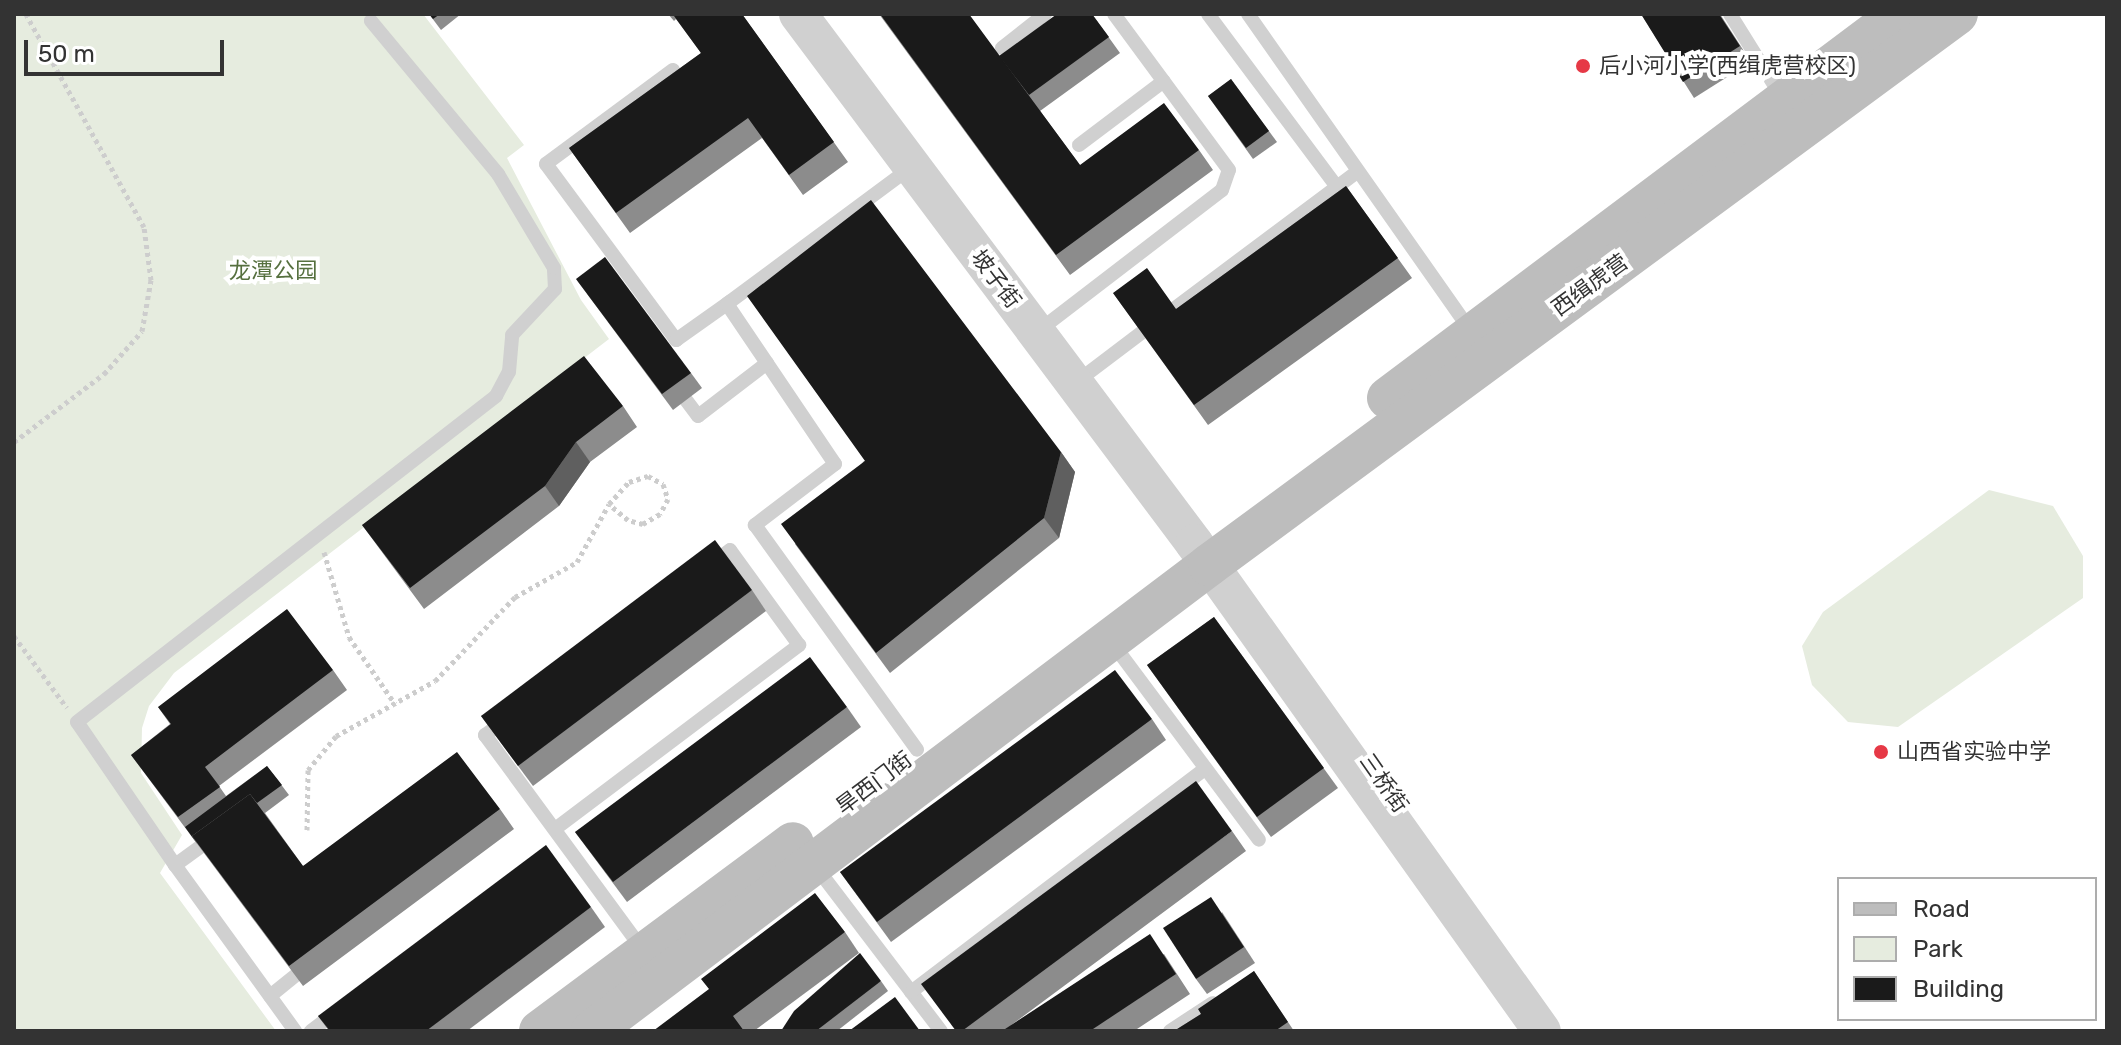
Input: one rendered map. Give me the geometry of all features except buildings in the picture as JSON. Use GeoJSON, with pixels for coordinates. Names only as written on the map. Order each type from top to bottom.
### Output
{"type":"FeatureCollection","features":[{"type":"Feature","properties":{"kind":"main road","name":"西缉虎营"},"geometry":{"type":"LineString","coordinates":[[1208,550],[1473,334],[1900,14]]}},
{"type":"Feature","properties":{"kind":"main road","name":"西缉虎营"},"geometry":{"type":"LineString","coordinates":[[1208,550],[1957,14]]}},
{"type":"Feature","properties":{"kind":"main road","name":"旱西门街"},"geometry":{"type":"LineString","coordinates":[[592,1031],[1110,640],[1208,550]]}},
{"type":"Feature","properties":{"kind":"main road","name":"旱西门街"},"geometry":{"type":"LineString","coordinates":[[540,1031],[917,750],[1208,550]]}},
{"type":"Feature","properties":{"kind":"street","name":"坡子街"},"geometry":{"type":"LineString","coordinates":[[798,14],[912,166],[1042,327]]}},
{"type":"Feature","properties":{"kind":"street","name":"坡子街"},"geometry":{"type":"LineString","coordinates":[[818,14],[1042,327],[1208,550]]}},
{"type":"Feature","properties":{"kind":"street","name":"三桥街"},"geometry":{"type":"LineString","coordinates":[[1208,550],[1542,1031]]}},
{"type":"Feature","properties":{"kind":"street","name":"三桥街"},"geometry":{"type":"LineString","coordinates":[[1208,550],[1561,1031]]}},
{"type":"Feature","properties":{"kind":"lane"},"geometry":{"type":"LineString","coordinates":[[1002,48],[1045,14]]}},
{"type":"Feature","properties":{"kind":"lane"},"geometry":{"type":"LineString","coordinates":[[1042,327],[1222,190],[1229,170],[1114,14]]}},
{"type":"Feature","properties":{"kind":"lane"},"geometry":{"type":"LineString","coordinates":[[1208,14],[1337,187]]}},
{"type":"Feature","properties":{"kind":"lane"},"geometry":{"type":"LineString","coordinates":[[1248,14],[1349,151],[1357,172],[1473,334]]}},
{"type":"Feature","properties":{"kind":"lane"},"geometry":{"type":"LineString","coordinates":[[1730,14],[1784,101]]}},
{"type":"Feature","properties":{"kind":"lane"},"geometry":{"type":"LineString","coordinates":[[295,1031],[77,722],[496,396],[509,372],[512,335],[555,289],[554,268],[498,174],[371,21]]}},
{"type":"Feature","properties":{"kind":"lane"},"geometry":{"type":"LineString","coordinates":[[673,70],[546,164],[676,340],[912,166]]}},
{"type":"Feature","properties":{"kind":"lane"},"geometry":{"type":"LineString","coordinates":[[1079,145],[1164,81]]}},
{"type":"Feature","properties":{"kind":"lane"},"geometry":{"type":"LineString","coordinates":[[1175,308],[1357,172]]}},
{"type":"Feature","properties":{"kind":"lane"},"geometry":{"type":"LineString","coordinates":[[731,301],[727,304],[835,464],[755,525],[917,750]]}},
{"type":"Feature","properties":{"kind":"lane"},"geometry":{"type":"LineString","coordinates":[[1081,379],[1141,333]]}},
{"type":"Feature","properties":{"kind":"lane"},"geometry":{"type":"LineString","coordinates":[[686,400],[698,416],[767,363]]}},
{"type":"Feature","properties":{"kind":"lane"},"geometry":{"type":"LineString","coordinates":[[555,829],[799,645],[730,550],[693,578]]}},
{"type":"Feature","properties":{"kind":"lane"},"geometry":{"type":"LineString","coordinates":[[1110,640],[1259,840]]}},
{"type":"Feature","properties":{"kind":"lane"},"geometry":{"type":"LineString","coordinates":[[522,707],[485,735],[645,953]]}},
{"type":"Feature","properties":{"kind":"lane"},"geometry":{"type":"LineString","coordinates":[[911,992],[1205,769]]}},
{"type":"Feature","properties":{"kind":"lane"},"geometry":{"type":"LineString","coordinates":[[175,865],[200,847]]}},
{"type":"Feature","properties":{"kind":"lane"},"geometry":{"type":"LineString","coordinates":[[814,863],[941,1031]]}},
{"type":"Feature","properties":{"kind":"lane"},"geometry":{"type":"LineString","coordinates":[[270,996],[295,976]]}},
{"type":"Feature","properties":{"kind":"lane"},"geometry":{"type":"LineString","coordinates":[[1170,1031],[1224,996]]}},
{"type":"Feature","properties":{"kind":"lane"},"geometry":{"type":"LineString","coordinates":[[311,1031],[347,1003]]}},
{"type":"Feature","properties":{"kind":"path"},"geometry":{"type":"LineString","coordinates":[[14,442],[104,374],[142,331],[151,280],[144,227],[26,14]]}},
{"type":"Feature","properties":{"kind":"path"},"geometry":{"type":"LineString","coordinates":[[307,830],[308,770],[336,736],[435,681],[515,597],[577,562],[609,504],[629,482],[648,476],[663,484],[668,499],[660,514],[643,524],[628,520],[609,504]]}},
{"type":"Feature","properties":{"kind":"path"},"geometry":{"type":"LineString","coordinates":[[314,537],[334,570],[349,637],[395,704]]}},
{"type":"Feature","properties":{"kind":"path"},"geometry":{"type":"LineString","coordinates":[[14,636],[77,722]]}},
{"type":"Feature","properties":{"kind":"green space","name":"龙潭公园"},"geometry":{"type":"Polygon","coordinates":[[[14,14],[423,14],[524,145],[507,158],[581,300],[609,339],[174,673],[149,706],[142,728],[141,773],[182,835],[160,873],[276,1031],[14,1031],[14,14]]]}},
{"type":"Feature","properties":{"kind":"green space"},"geometry":{"type":"Polygon","coordinates":[[[1989,490],[2053,506],[2083,556],[2083,598],[1898,727],[1848,722],[1812,685],[1802,646],[1823,612],[1989,490]]]}},
{"type":"Feature","properties":{"kind":"place","name":"后小河小学(西缉虎营校区)"},"geometry":{"type":"Point","coordinates":[1583,66]}},
{"type":"Feature","properties":{"kind":"place","name":"山西省实验中学"},"geometry":{"type":"Point","coordinates":[1881,752]}}]}
